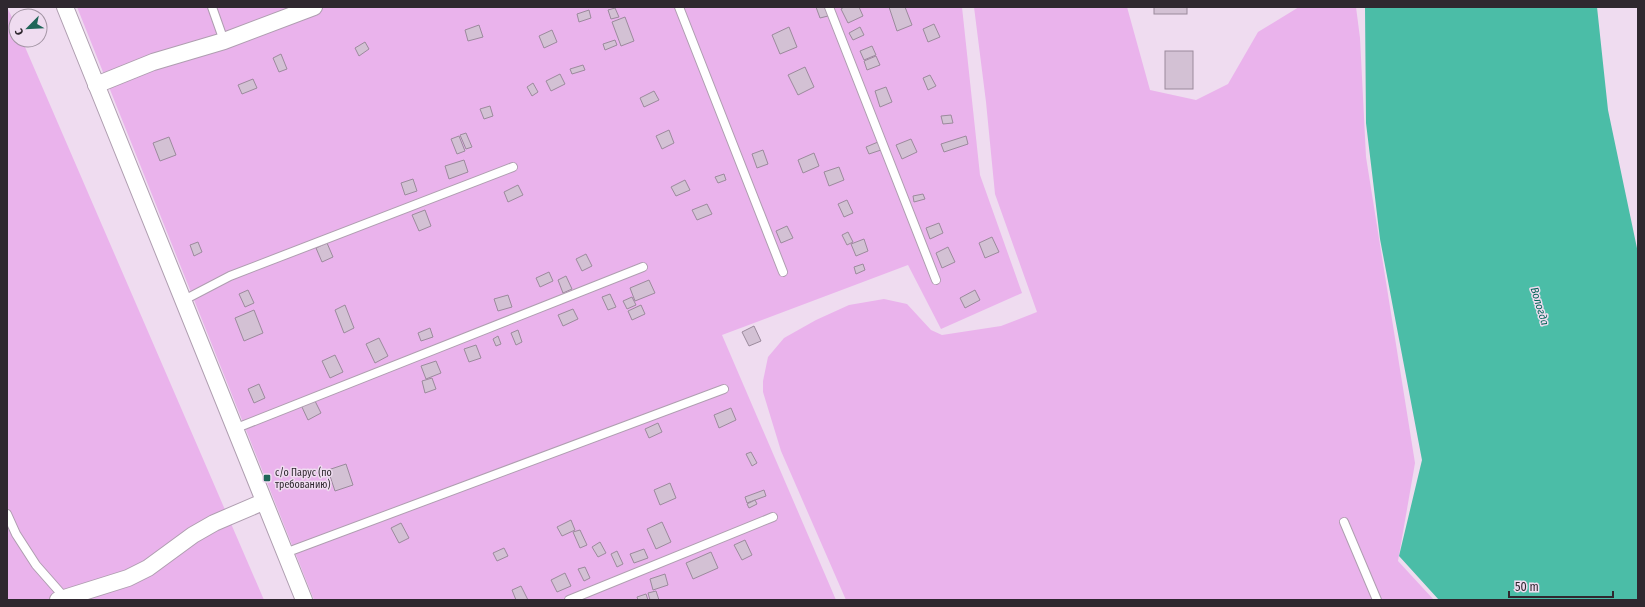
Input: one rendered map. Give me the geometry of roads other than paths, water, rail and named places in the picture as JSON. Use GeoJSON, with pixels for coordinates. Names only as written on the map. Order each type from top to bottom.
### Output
{"type":"FeatureCollection","features":[{"type":"Feature","properties":{"kind":"street"},"geometry":{"type":"LineString","coordinates":[[65,7],[304,600]]}},
{"type":"Feature","properties":{"kind":"street"},"geometry":{"type":"LineString","coordinates":[[96,85],[153,62],[224,41],[314,7]]}},
{"type":"Feature","properties":{"kind":"street"},"geometry":{"type":"LineString","coordinates":[[62,599],[128,578],[148,568],[193,535],[214,523],[264,502]]}},
{"type":"Feature","properties":{"kind":"lane"},"geometry":{"type":"LineString","coordinates":[[212,7],[224,41]]}},
{"type":"Feature","properties":{"kind":"lane"},"geometry":{"type":"LineString","coordinates":[[679,7],[783,272]]}},
{"type":"Feature","properties":{"kind":"lane"},"geometry":{"type":"LineString","coordinates":[[829,7],[936,280]]}},
{"type":"Feature","properties":{"kind":"lane"},"geometry":{"type":"LineString","coordinates":[[184,300],[230,276],[513,167]]}},
{"type":"Feature","properties":{"kind":"lane"},"geometry":{"type":"LineString","coordinates":[[234,429],[643,267]]}},
{"type":"Feature","properties":{"kind":"lane"},"geometry":{"type":"LineString","coordinates":[[285,553],[724,389]]}},
{"type":"Feature","properties":{"kind":"lane"},"geometry":{"type":"LineString","coordinates":[[7,514],[16,534],[36,565],[62,599]]}},
{"type":"Feature","properties":{"kind":"lane"},"geometry":{"type":"LineString","coordinates":[[568,600],[773,517]]}},
{"type":"Feature","properties":{"kind":"lane"},"geometry":{"type":"LineString","coordinates":[[1344,522],[1377,600]]}},
{"type":"Feature","properties":{"kind":"water","name":"Вологда"},"geometry":{"type":"Polygon","coordinates":[[[1365,7],[1597,7],[1608,110],[1638,253],[1638,600],[1439,600],[1399,556],[1422,460],[1380,239],[1366,123],[1365,7]]]}},
{"type":"Feature","properties":{"kind":"place","name":"с/о Парус (по требованию)"},"geometry":{"type":"Point","coordinates":[267,478]}}]}
